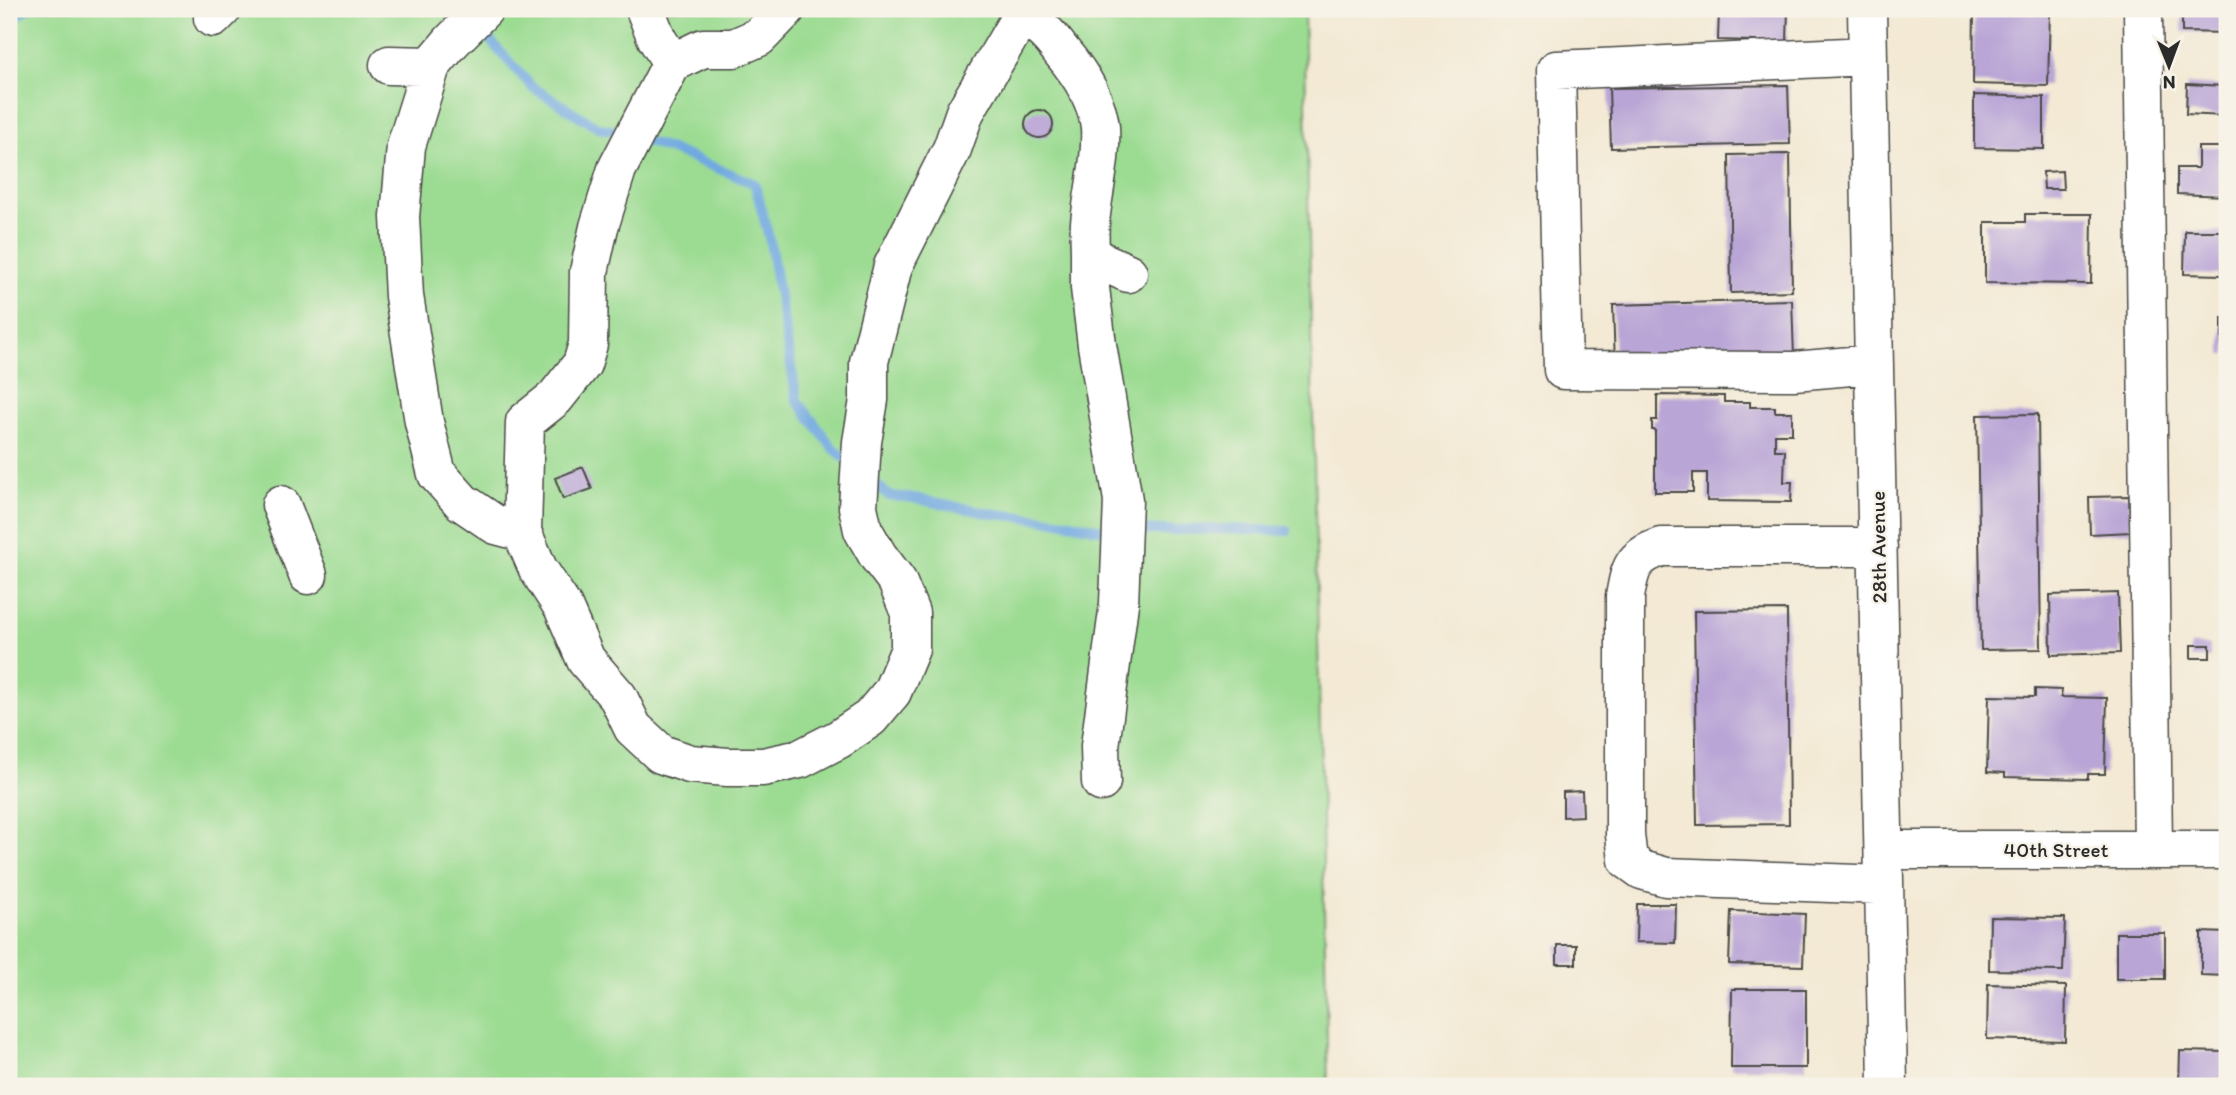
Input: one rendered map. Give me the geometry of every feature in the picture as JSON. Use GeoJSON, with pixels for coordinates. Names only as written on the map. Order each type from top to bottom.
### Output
{"type":"FeatureCollection","features":[{"type":"Feature","properties":{"kind":"street"},"geometry":{"type":"LineString","coordinates":[[484,9],[442,54],[406,146],[400,217],[404,296],[424,422],[437,474],[462,502],[496,526],[522,533]]}},
{"type":"Feature","properties":{"kind":"street"},"geometry":{"type":"LineString","coordinates":[[645,9],[657,39],[672,63]]}},
{"type":"Feature","properties":{"kind":"street"},"geometry":{"type":"LineString","coordinates":[[786,9],[759,37],[733,48],[703,48],[672,63],[648,107],[617,169],[598,228],[589,272],[588,344],[582,364],[555,398],[525,422],[522,533],[538,569],[562,607],[586,660],[618,697],[633,728],[661,754],[690,764],[763,767],[800,759],[839,739],[870,718],[892,692],[910,649],[910,613],[897,581],[863,530],[858,507],[862,442],[869,400],[869,362],[893,266],[952,149],[965,112],[1023,14],[1055,42],[1076,69],[1094,105],[1100,126],[1098,170],[1090,225],[1090,288],[1123,500],[1119,604],[1100,747],[1101,782]]}},
{"type":"Feature","properties":{"kind":"street","name":"28th Avenue"},"geometry":{"type":"LineString","coordinates":[[1867,9],[1888,1086]]}},
{"type":"Feature","properties":{"kind":"street"},"geometry":{"type":"LineString","coordinates":[[2143,9],[2152,849]]}},
{"type":"Feature","properties":{"kind":"street"},"geometry":{"type":"LineString","coordinates":[[389,65],[442,54]]}},
{"type":"Feature","properties":{"kind":"street"},"geometry":{"type":"LineString","coordinates":[[1868,56],[1556,70],[1563,370],[1794,371],[1874,364]]}},
{"type":"Feature","properties":{"kind":"street"},"geometry":{"type":"LineString","coordinates":[[1090,256],[1128,273]]}},
{"type":"Feature","properties":{"kind":"street"},"geometry":{"type":"LineString","coordinates":[[281,505],[308,575]]}},
{"type":"Feature","properties":{"kind":"street","name":"40th Street"},"geometry":{"type":"LineString","coordinates":[[1878,547],[1661,547],[1644,553],[1629,572],[1625,597],[1625,835],[1628,860],[1642,870],[1666,877],[1884,867],[2152,849],[2227,850]]}},
{"type":"Feature","properties":{"kind":"green space"},"geometry":{"type":"Polygon","coordinates":[[[9,9],[1304,9],[1328,1086],[9,1086],[9,9]]]}},
{"type":"Feature","properties":{"kind":"building"},"geometry":{"type":"Polygon","coordinates":[[[1719,9],[1788,9],[1787,42],[1718,40],[1719,9]]]}},
{"type":"Feature","properties":{"kind":"building"},"geometry":{"type":"Polygon","coordinates":[[[1974,9],[2050,9],[2048,86],[1973,84],[1974,9]]]}},
{"type":"Feature","properties":{"kind":"building"},"geometry":{"type":"Polygon","coordinates":[[[2182,9],[2227,9],[2227,33],[2182,32],[2182,9]]]}},
{"type":"Feature","properties":{"kind":"building"},"geometry":{"type":"Polygon","coordinates":[[[2187,84],[2225,86],[2224,116],[2186,114],[2187,84]]]}},
{"type":"Feature","properties":{"kind":"building"},"geometry":{"type":"Polygon","coordinates":[[[1788,85],[1790,144],[1611,148],[1609,88],[1788,85]]]}},
{"type":"Feature","properties":{"kind":"building"},"geometry":{"type":"Polygon","coordinates":[[[1974,95],[2044,97],[2044,149],[1974,148],[1974,95]]]}},
{"type":"Feature","properties":{"kind":"building"},"geometry":{"type":"Polygon","coordinates":[[[1039,110],[1049,114],[1053,124],[1049,134],[1039,138],[1029,134],[1025,124],[1029,114],[1039,110]]]}},
{"type":"Feature","properties":{"kind":"building"},"geometry":{"type":"Polygon","coordinates":[[[2198,147],[2223,147],[2224,168],[2227,168],[2227,196],[2177,194],[2177,168],[2198,168],[2198,147]]]}},
{"type":"Feature","properties":{"kind":"building"},"geometry":{"type":"Polygon","coordinates":[[[1790,154],[1792,291],[1731,293],[1729,155],[1790,154]]]}},
{"type":"Feature","properties":{"kind":"building"},"geometry":{"type":"Polygon","coordinates":[[[2062,171],[2063,189],[2044,189],[2043,172],[2062,171]]]}},
{"type":"Feature","properties":{"kind":"building"},"geometry":{"type":"Polygon","coordinates":[[[2025,214],[2092,214],[2091,284],[1985,283],[1985,222],[2025,222],[2025,214]]]}},
{"type":"Feature","properties":{"kind":"building"},"geometry":{"type":"Polygon","coordinates":[[[2185,231],[2223,231],[2222,275],[2184,274],[2185,231]]]}},
{"type":"Feature","properties":{"kind":"building"},"geometry":{"type":"Polygon","coordinates":[[[1792,300],[1794,357],[1615,364],[1613,305],[1792,300]]]}},
{"type":"Feature","properties":{"kind":"building"},"geometry":{"type":"Polygon","coordinates":[[[2222,318],[2227,318],[2227,355],[2222,355],[2222,318]]]}},
{"type":"Feature","properties":{"kind":"building"},"geometry":{"type":"Polygon","coordinates":[[[1657,395],[1724,396],[1724,402],[1750,402],[1750,407],[1775,407],[1775,412],[1792,412],[1792,434],[1775,434],[1775,450],[1785,450],[1784,482],[1792,482],[1791,502],[1707,501],[1707,473],[1693,473],[1693,492],[1655,492],[1655,430],[1652,430],[1652,420],[1657,420],[1657,395]]]}},
{"type":"Feature","properties":{"kind":"building"},"geometry":{"type":"Polygon","coordinates":[[[2038,414],[2041,649],[1981,650],[1977,415],[2038,414]]]}},
{"type":"Feature","properties":{"kind":"building"},"geometry":{"type":"Polygon","coordinates":[[[583,467],[592,489],[563,499],[555,478],[583,467]]]}},
{"type":"Feature","properties":{"kind":"building"},"geometry":{"type":"Polygon","coordinates":[[[2129,496],[2131,532],[2090,534],[2089,497],[2129,496]]]}},
{"type":"Feature","properties":{"kind":"building"},"geometry":{"type":"Polygon","coordinates":[[[2118,593],[2120,653],[2051,655],[2050,595],[2118,593]]]}},
{"type":"Feature","properties":{"kind":"building"},"geometry":{"type":"Polygon","coordinates":[[[1787,610],[1789,824],[1697,825],[1694,611],[1787,610]]]}},
{"type":"Feature","properties":{"kind":"building"},"geometry":{"type":"Polygon","coordinates":[[[2191,645],[2210,645],[2210,658],[2191,658],[2191,645]]]}},
{"type":"Feature","properties":{"kind":"building"},"geometry":{"type":"Polygon","coordinates":[[[2035,689],[2062,690],[2061,697],[2107,698],[2105,774],[2088,774],[2088,779],[2005,777],[2005,773],[1987,772],[1989,696],[2035,697],[2035,689]]]}},
{"type":"Feature","properties":{"kind":"building"},"geometry":{"type":"Polygon","coordinates":[[[1582,791],[1583,816],[1563,817],[1563,792],[1582,791]]]}},
{"type":"Feature","properties":{"kind":"building"},"geometry":{"type":"Polygon","coordinates":[[[1637,904],[1676,904],[1675,943],[1636,942],[1637,904]]]}},
{"type":"Feature","properties":{"kind":"building"},"geometry":{"type":"Polygon","coordinates":[[[1731,911],[1805,914],[1803,966],[1729,964],[1731,911]]]}},
{"type":"Feature","properties":{"kind":"building"},"geometry":{"type":"Polygon","coordinates":[[[1990,917],[2065,918],[2063,971],[1989,970],[1990,917]]]}},
{"type":"Feature","properties":{"kind":"building"},"geometry":{"type":"Polygon","coordinates":[[[2201,932],[2227,933],[2227,976],[2201,975],[2201,932]]]}},
{"type":"Feature","properties":{"kind":"building"},"geometry":{"type":"Polygon","coordinates":[[[2116,933],[2165,933],[2165,979],[2116,979],[2116,933]]]}},
{"type":"Feature","properties":{"kind":"building"},"geometry":{"type":"Polygon","coordinates":[[[1557,945],[1576,945],[1576,964],[1557,964],[1557,945]]]}},
{"type":"Feature","properties":{"kind":"building"},"geometry":{"type":"Polygon","coordinates":[[[1988,984],[2066,986],[2065,1041],[1987,1039],[1988,984]]]}},
{"type":"Feature","properties":{"kind":"building"},"geometry":{"type":"Polygon","coordinates":[[[1732,989],[1806,989],[1806,1068],[1731,1068],[1732,989]]]}},
{"type":"Feature","properties":{"kind":"building"},"geometry":{"type":"Polygon","coordinates":[[[2180,1051],[2224,1052],[2223,1086],[2179,1086],[2180,1051]]]}},
{"type":"Feature","properties":{"kind":"waterway"},"geometry":{"type":"LineString","coordinates":[[9,22],[27,9]]}},
{"type":"Feature","properties":{"kind":"waterway"},"geometry":{"type":"LineString","coordinates":[[477,26],[532,87],[599,128],[620,132],[685,155],[755,184],[770,242],[797,400],[832,447],[851,463]]}},
{"type":"Feature","properties":{"kind":"waterway"},"geometry":{"type":"LineString","coordinates":[[869,478],[889,496],[1109,531],[1287,531]]}}]}
